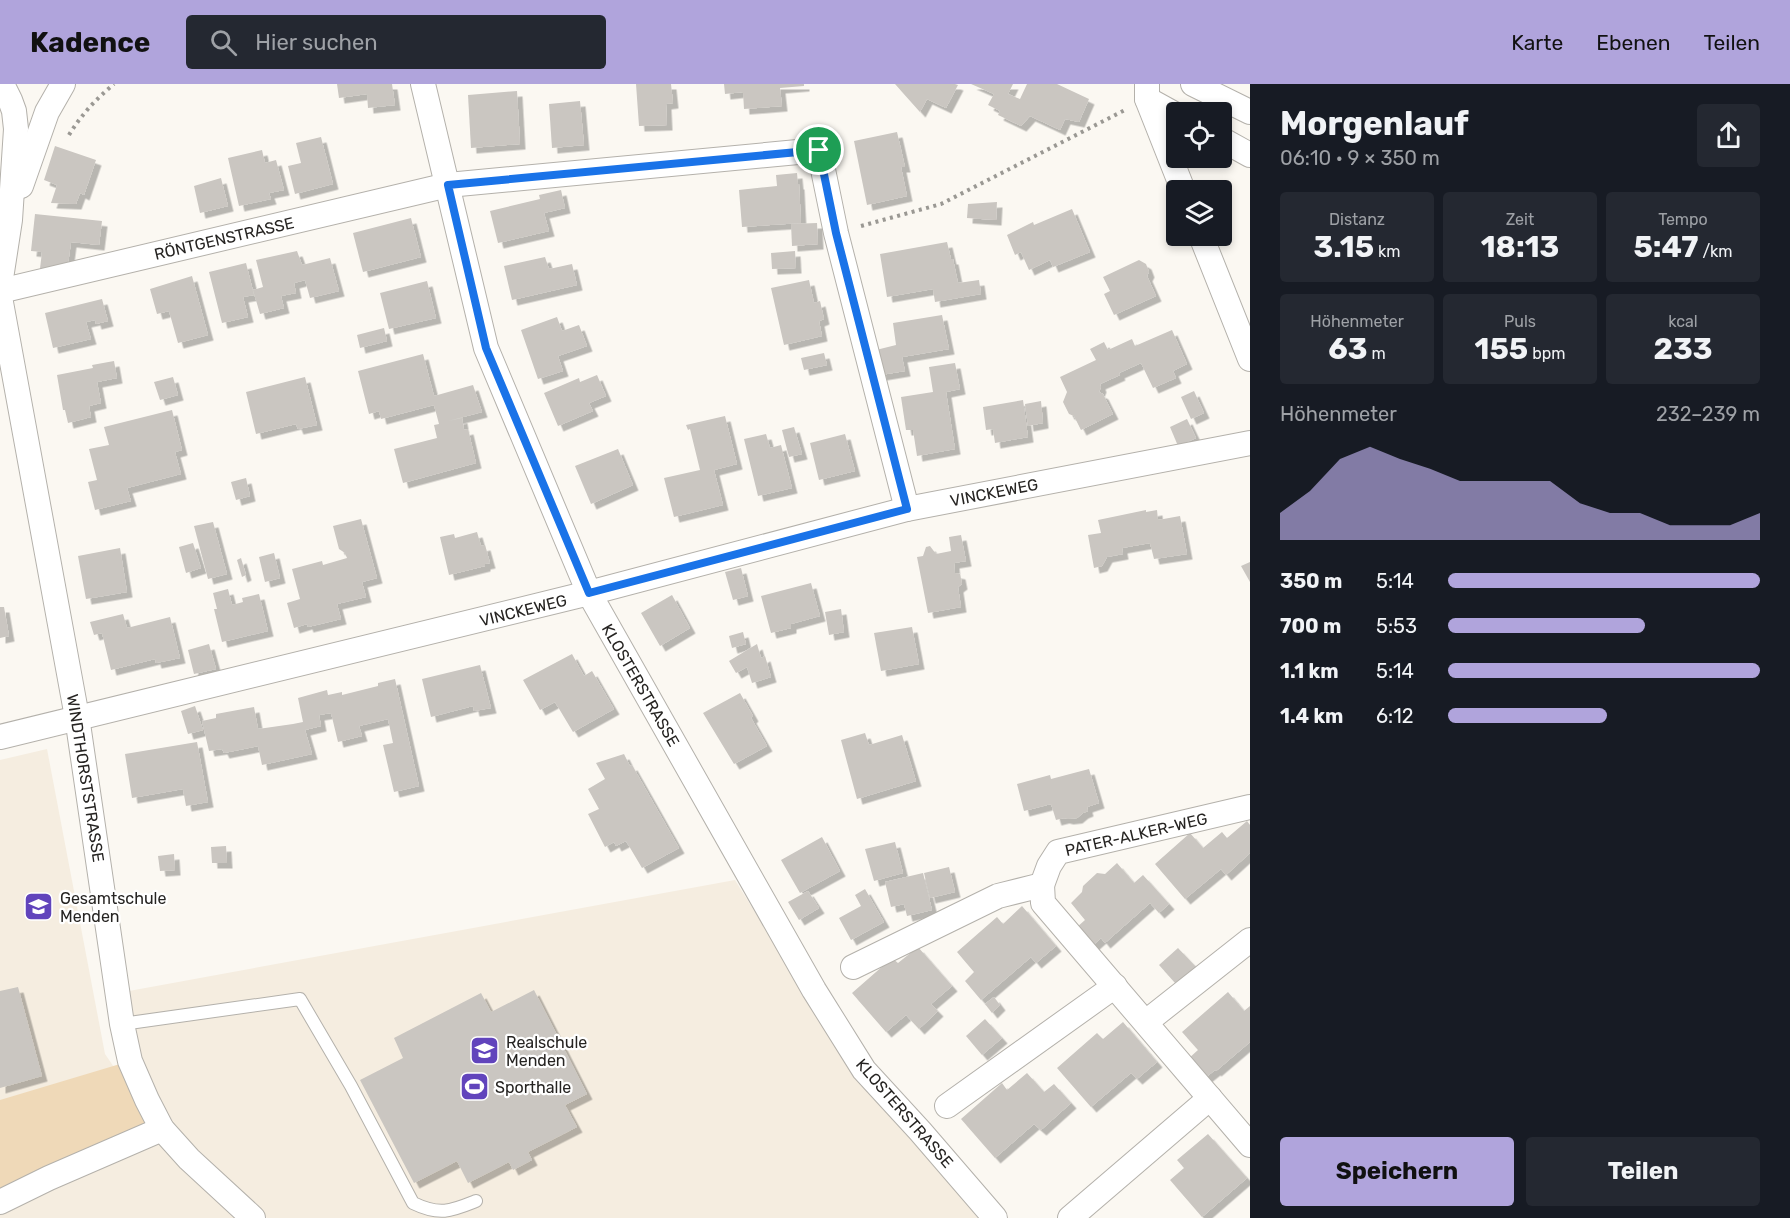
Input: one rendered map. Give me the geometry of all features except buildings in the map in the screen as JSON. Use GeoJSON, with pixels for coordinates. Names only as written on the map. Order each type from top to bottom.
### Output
{"type":"FeatureCollection","features":[{"type":"Feature","properties":{"kind":"street"},"geometry":{"type":"LineString","coordinates":[[0,285],[10,220],[16,129],[14,111],[2,84]]}},
{"type":"Feature","properties":{"kind":"street"},"geometry":{"type":"LineString","coordinates":[[10,220],[40,131],[54,98],[63,84]]}},
{"type":"Feature","properties":{"kind":"street","name":"KLOSTERSTRASSE"},"geometry":{"type":"LineString","coordinates":[[423,84],[486,348],[589,593],[814,990],[864,1070],[995,1218]]}},
{"type":"Feature","properties":{"kind":"street"},"geometry":{"type":"LineString","coordinates":[[1193,84],[1250,112]]}},
{"type":"Feature","properties":{"kind":"street"},"geometry":{"type":"LineString","coordinates":[[1147,92],[1166,107]]}},
{"type":"Feature","properties":{"kind":"street"},"geometry":{"type":"LineString","coordinates":[[1147,92],[1179,180]]}},
{"type":"Feature","properties":{"kind":"street"},"geometry":{"type":"LineString","coordinates":[[1232,145],[1250,154]]}},
{"type":"Feature","properties":{"kind":"street","name":"RÖNTGENSTRASSE"},"geometry":{"type":"LineString","coordinates":[[0,291],[448,185],[819,150],[836,233]]}},
{"type":"Feature","properties":{"kind":"street"},"geometry":{"type":"LineString","coordinates":[[836,233],[907,509]]}},
{"type":"Feature","properties":{"kind":"street"},"geometry":{"type":"LineString","coordinates":[[1204,246],[1250,359]]}},
{"type":"Feature","properties":{"kind":"street","name":"WINDTHORSTSTRASSE"},"geometry":{"type":"LineString","coordinates":[[0,297],[77,717],[122,1024],[130,1062],[162,1129],[189,1159],[253,1218]]}},
{"type":"Feature","properties":{"kind":"street","name":"VINCKEWEG"},"geometry":{"type":"LineString","coordinates":[[0,737],[589,593],[907,509],[1250,443]]}},
{"type":"Feature","properties":{"kind":"street","name":"PATER-ALKER-WEG"},"geometry":{"type":"LineString","coordinates":[[1042,885],[1049,866],[1058,852],[1250,807]]}},
{"type":"Feature","properties":{"kind":"street"},"geometry":{"type":"LineString","coordinates":[[853,967],[998,896],[1042,885],[1044,903],[1250,1145]]}},
{"type":"Feature","properties":{"kind":"street"},"geometry":{"type":"LineString","coordinates":[[1146,1022],[1250,940]]}},
{"type":"Feature","properties":{"kind":"street"},"geometry":{"type":"LineString","coordinates":[[947,1106],[1115,986]]}},
{"type":"Feature","properties":{"kind":"street"},"geometry":{"type":"LineString","coordinates":[[1070,1218],[1210,1098]]}},
{"type":"Feature","properties":{"kind":"street"},"geometry":{"type":"LineString","coordinates":[[0,1202],[162,1129]]}},
{"type":"Feature","properties":{"kind":"lane"},"geometry":{"type":"LineString","coordinates":[[122,1024],[300,999],[351,1086],[413,1203],[427,1210],[453,1210],[476,1200]]}},
{"type":"Feature","properties":{"kind":"path"},"geometry":{"type":"LineString","coordinates":[[836,233],[941,204],[1147,92]]}},
{"type":"Feature","properties":{"kind":"shaded area","name":"Gesamtschule Menden"},"geometry":{"type":"Polygon","coordinates":[[[47,749],[105,1054],[173,1154],[237,1218],[0,1218],[0,760],[47,749]]]}},
{"type":"Feature","properties":{"kind":"shaded area","name":"Realschule Menden"},"geometry":{"type":"Polygon","coordinates":[[[735,880],[855,1073],[986,1218],[267,1218],[183,1142],[130,1061],[118,993],[735,880]]]}},
{"type":"Feature","properties":{"kind":"shaded area"},"geometry":{"type":"Polygon","coordinates":[[[130,1061],[162,1129],[0,1202],[0,1100],[130,1061]]]}},
{"type":"Feature","properties":{"kind":"place","name":"Gesamtschule Menden"},"geometry":{"type":"Point","coordinates":[39,907]}},
{"type":"Feature","properties":{"kind":"place","name":"Realschule Menden"},"geometry":{"type":"Point","coordinates":[485,1051]}},
{"type":"Feature","properties":{"kind":"place","name":"Sporthalle"},"geometry":{"type":"Point","coordinates":[474,1087]}},
{"type":"Feature","properties":{"kind":"route"},"geometry":{"type":"LineString","coordinates":[[819,150],[836,233],[907,509],[589,593],[486,348],[448,185],[819,150]]}}]}
